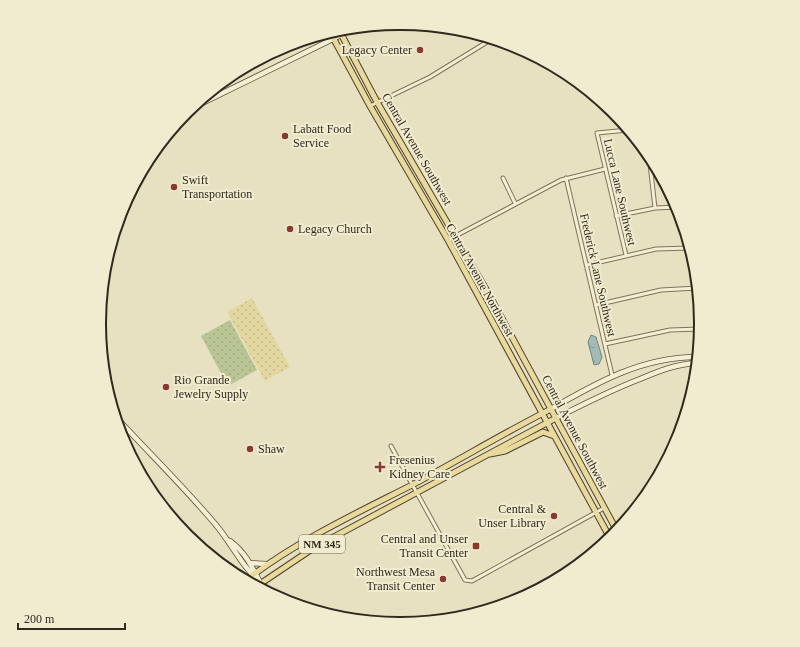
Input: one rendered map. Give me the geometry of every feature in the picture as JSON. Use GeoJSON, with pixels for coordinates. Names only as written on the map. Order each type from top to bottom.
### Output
{"type":"FeatureCollection","features":[{"type":"Feature","properties":{"kind":"main road","name":"Central Avenue Southwest"},"geometry":{"type":"LineString","coordinates":[[342,36],[377,102],[456,235],[614,525]]}},
{"type":"Feature","properties":{"kind":"main road","name":"Central Avenue Northwest"},"geometry":{"type":"LineString","coordinates":[[333,38],[370,106],[448,240],[607,532]]}},
{"type":"Feature","properties":{"kind":"main road"},"geometry":{"type":"LineString","coordinates":[[350,69],[358,66]]}},
{"type":"Feature","properties":{"kind":"main road","name":"NM 345"},"geometry":{"type":"LineString","coordinates":[[251,577],[266,564],[312,535],[412,484],[551,409]]}},
{"type":"Feature","properties":{"kind":"main road","name":"NM 345"},"geometry":{"type":"LineString","coordinates":[[262,583],[316,547],[556,418]]}},
{"type":"Feature","properties":{"kind":"main road"},"geometry":{"type":"LineString","coordinates":[[485,455],[505,452],[543,432],[554,437]]}},
{"type":"Feature","properties":{"kind":"street"},"geometry":{"type":"LineString","coordinates":[[212,98],[333,38]]}},
{"type":"Feature","properties":{"kind":"street"},"geometry":{"type":"LineString","coordinates":[[370,106],[434,75],[485,43]]}},
{"type":"Feature","properties":{"kind":"street","name":"Lucca Lane Southwest"},"geometry":{"type":"LineString","coordinates":[[622,131],[597,133],[626,255]]}},
{"type":"Feature","properties":{"kind":"street"},"geometry":{"type":"LineString","coordinates":[[448,240],[515,203],[566,178],[605,169]]}},
{"type":"Feature","properties":{"kind":"street"},"geometry":{"type":"LineString","coordinates":[[651,172],[655,208]]}},
{"type":"Feature","properties":{"kind":"street"},"geometry":{"type":"LineString","coordinates":[[503,178],[515,203]]}},
{"type":"Feature","properties":{"kind":"street","name":"Frederick Lane Southwest"},"geometry":{"type":"LineString","coordinates":[[566,178],[612,376]]}},
{"type":"Feature","properties":{"kind":"street"},"geometry":{"type":"LineString","coordinates":[[616,216],[655,208],[669,207]]}},
{"type":"Feature","properties":{"kind":"street"},"geometry":{"type":"LineString","coordinates":[[587,265],[656,249],[683,248]]}},
{"type":"Feature","properties":{"kind":"street"},"geometry":{"type":"LineString","coordinates":[[596,305],[661,290],[691,288]]}},
{"type":"Feature","properties":{"kind":"street"},"geometry":{"type":"LineString","coordinates":[[605,344],[665,330],[694,329]]}},
{"type":"Feature","properties":{"kind":"street"},"geometry":{"type":"LineString","coordinates":[[551,409],[612,376],[636,366],[654,362],[691,358]]}},
{"type":"Feature","properties":{"kind":"street"},"geometry":{"type":"LineString","coordinates":[[556,418],[598,396],[655,372],[691,364]]}},
{"type":"Feature","properties":{"kind":"street"},"geometry":{"type":"LineString","coordinates":[[126,427],[202,508],[229,540],[254,574]]}},
{"type":"Feature","properties":{"kind":"street"},"geometry":{"type":"LineString","coordinates":[[391,446],[462,578],[468,581],[472,581],[604,508]]}},
{"type":"Feature","properties":{"kind":"street"},"geometry":{"type":"LineString","coordinates":[[229,540],[236,545],[250,563],[257,580]]}},
{"type":"Feature","properties":{"kind":"street"},"geometry":{"type":"LineString","coordinates":[[250,563],[266,564]]}},
{"type":"Feature","properties":{"kind":"green space"},"geometry":{"type":"Polygon","coordinates":[[[230,320],[257,370],[228,386],[201,336],[230,320]]]}},
{"type":"Feature","properties":{"kind":"sand"},"geometry":{"type":"Polygon","coordinates":[[[252,298],[290,367],[265,381],[227,312],[252,298]]]}},
{"type":"Feature","properties":{"kind":"water"},"geometry":{"type":"Polygon","coordinates":[[[591,335],[596,337],[602,357],[599,364],[594,365],[588,342],[591,335]]]}},
{"type":"Feature","properties":{"kind":"place","name":"Legacy Center"},"geometry":{"type":"Point","coordinates":[420,50]}},
{"type":"Feature","properties":{"kind":"place","name":"Labatt Food Service"},"geometry":{"type":"Point","coordinates":[285,136]}},
{"type":"Feature","properties":{"kind":"place","name":"Swift Transportation"},"geometry":{"type":"Point","coordinates":[174,187]}},
{"type":"Feature","properties":{"kind":"place","name":"Legacy Church"},"geometry":{"type":"Point","coordinates":[290,229]}},
{"type":"Feature","properties":{"kind":"place","name":"Rio Grande Jewelry Supply"},"geometry":{"type":"Point","coordinates":[166,387]}},
{"type":"Feature","properties":{"kind":"place","name":"Shaw"},"geometry":{"type":"Point","coordinates":[250,449]}},
{"type":"Feature","properties":{"kind":"place","name":"Fresenius Kidney Care"},"geometry":{"type":"Point","coordinates":[380,467]}},
{"type":"Feature","properties":{"kind":"place","name":"Central & Unser Library"},"geometry":{"type":"Point","coordinates":[554,516]}},
{"type":"Feature","properties":{"kind":"place","name":"Central and Unser Transit Center"},"geometry":{"type":"Point","coordinates":[476,546]}},
{"type":"Feature","properties":{"kind":"place","name":"Northwest Mesa Transit Center"},"geometry":{"type":"Point","coordinates":[443,579]}}]}
